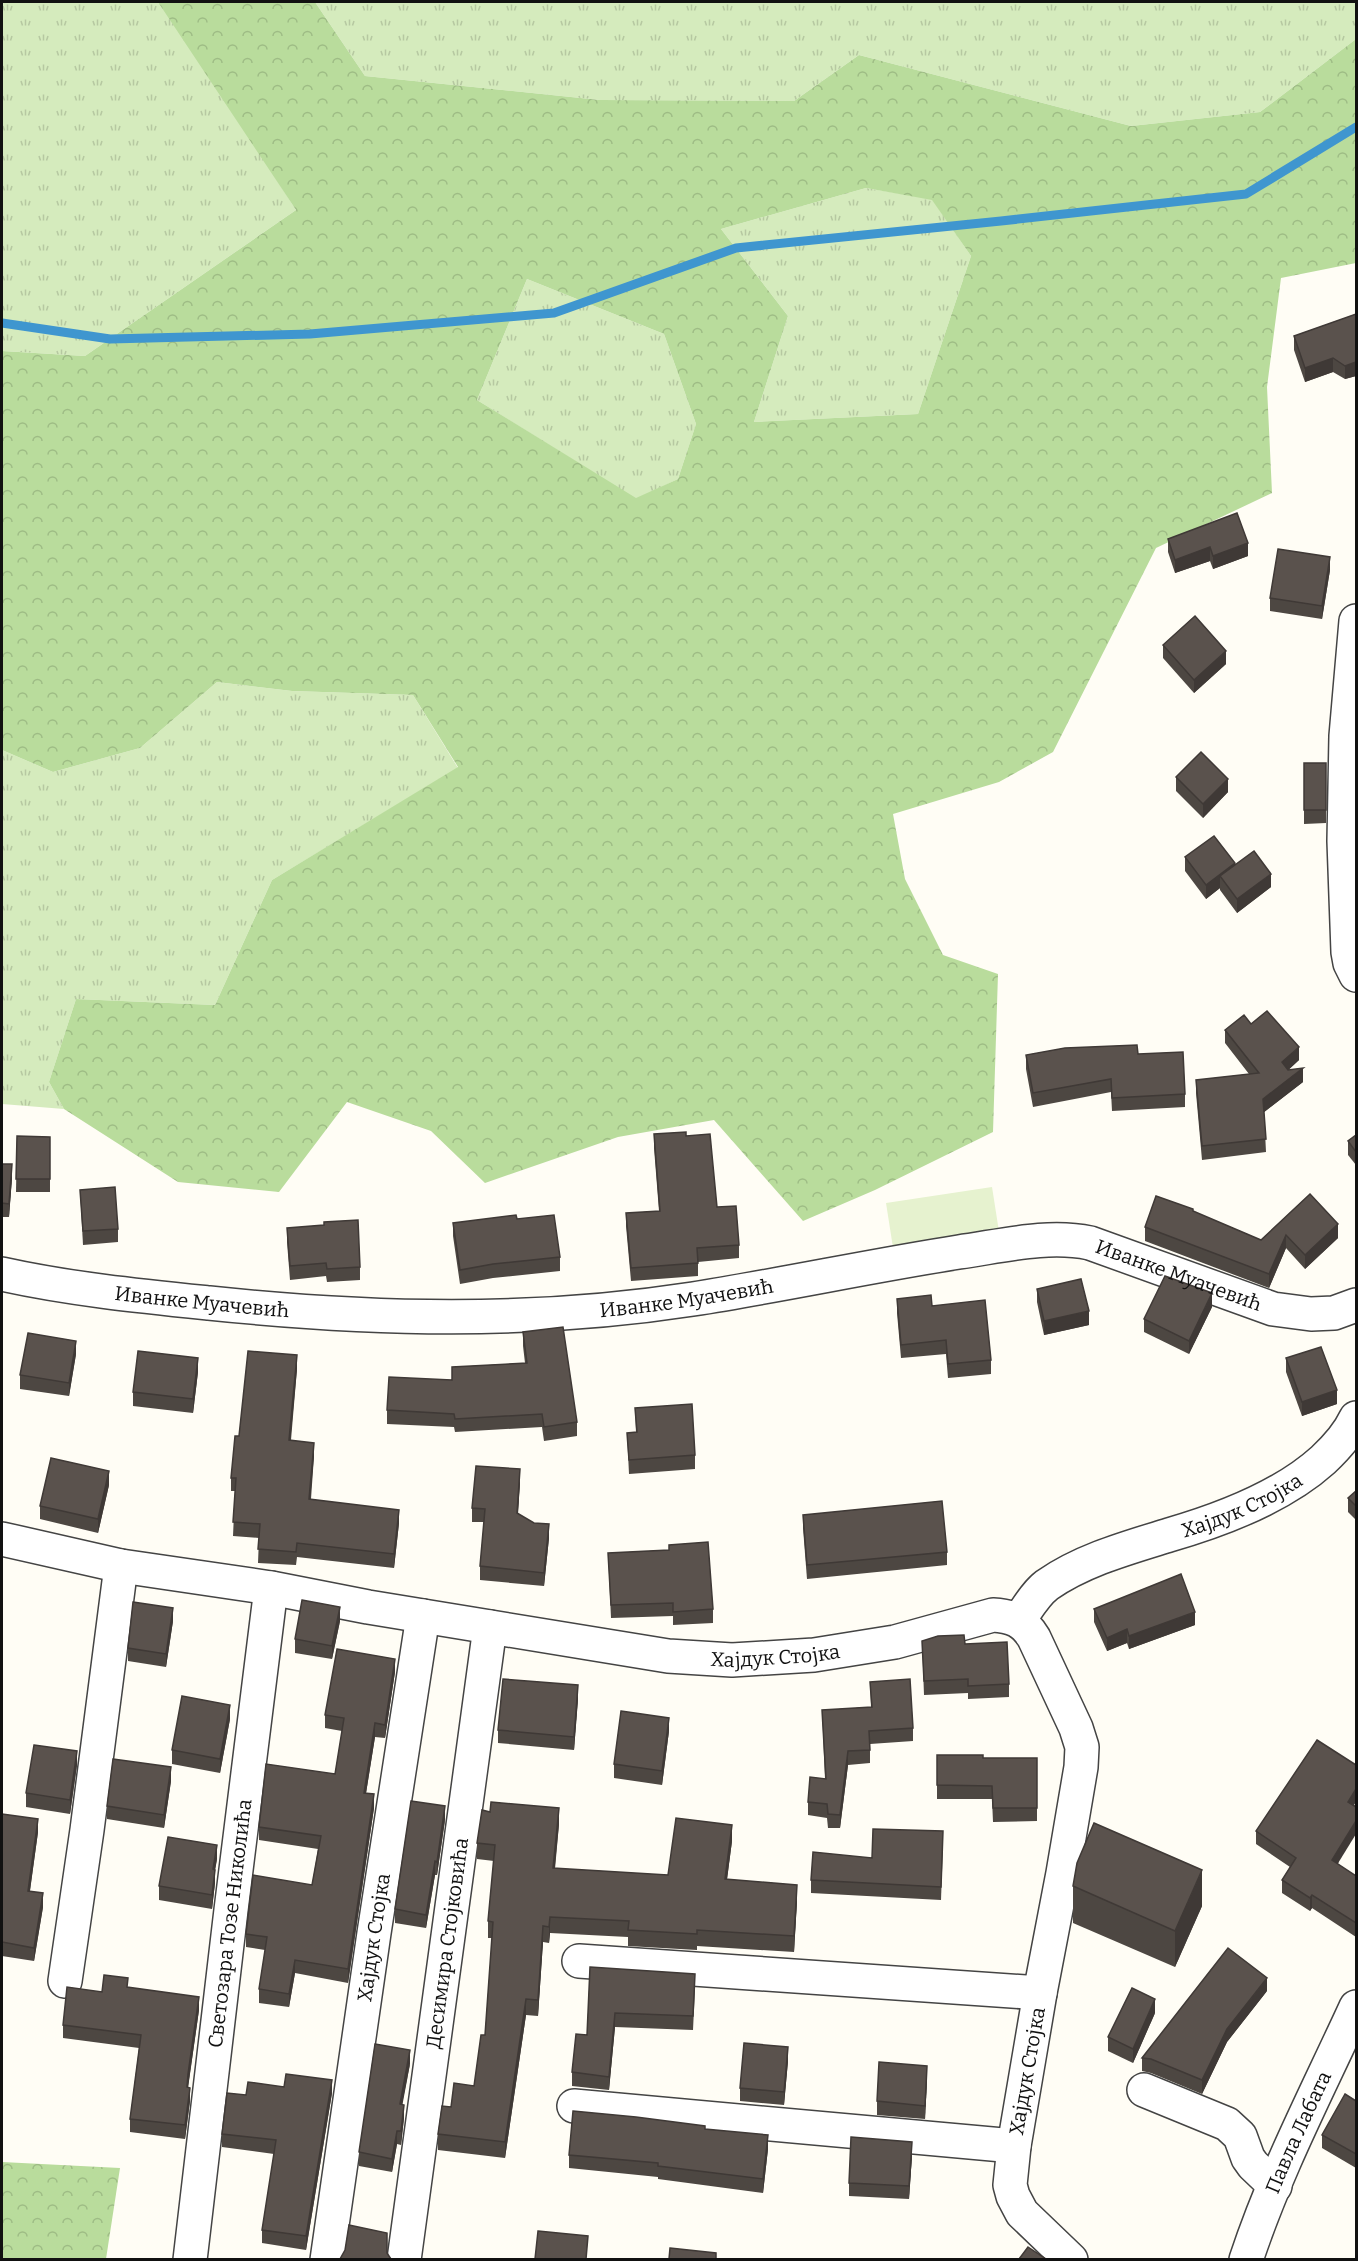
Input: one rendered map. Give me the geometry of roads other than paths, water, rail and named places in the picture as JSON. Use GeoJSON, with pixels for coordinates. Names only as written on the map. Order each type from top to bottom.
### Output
{"type":"FeatureCollection","features":[{"type":"Feature","properties":{"kind":"street"},"geometry":{"type":"LineString","coordinates":[[1356,621],[1346,736],[1344,841],[1348,952],[1356,975]]}},
{"type":"Feature","properties":{"kind":"street","name":"Иванке Муачевић"},"geometry":{"type":"LineString","coordinates":[[2,1274],[120,1294],[341,1315],[551,1316],[692,1299],[861,1268],[1009,1245],[1066,1239],[1090,1243],[1273,1309],[1353,1316]]}},
{"type":"Feature","properties":{"kind":"street","name":"Хајдук Стојка"},"geometry":{"type":"LineString","coordinates":[[1018,1620],[1046,1586],[1079,1567],[1124,1548],[1226,1515],[1282,1491],[1312,1470],[1338,1446],[1350,1432],[1356,1418]]}},
{"type":"Feature","properties":{"kind":"street","name":"Хајдук Стојка"},"geometry":{"type":"LineString","coordinates":[[2,1539],[121,1566],[271,1588],[490,1628],[668,1656],[732,1660],[814,1656],[895,1642],[993,1615],[1018,1620],[1028,1628],[1034,1638],[1082,1747],[1081,1767],[1063,1873],[1014,2146],[1010,2185],[1022,2213],[1071,2259]]}},
{"type":"Feature","properties":{"kind":"street"},"geometry":{"type":"LineString","coordinates":[[65,1981],[121,1566]]}},
{"type":"Feature","properties":{"kind":"street","name":"Светозара Тозе Николића"},"geometry":{"type":"LineString","coordinates":[[190,2259],[271,1588]]}},
{"type":"Feature","properties":{"kind":"street","name":"Хајдук Стојка"},"geometry":{"type":"LineString","coordinates":[[327,2259],[423,1616]]}},
{"type":"Feature","properties":{"kind":"street","name":"Десимира Стојковића"},"geometry":{"type":"LineString","coordinates":[[404,2259],[490,1628]]}},
{"type":"Feature","properties":{"kind":"street"},"geometry":{"type":"LineString","coordinates":[[579,1961],[1040,1993]]}},
{"type":"Feature","properties":{"kind":"street","name":"Павла Лабата"},"geometry":{"type":"LineString","coordinates":[[1246,2259],[1319,2082],[1356,2007]]}},
{"type":"Feature","properties":{"kind":"street"},"geometry":{"type":"LineString","coordinates":[[1144,2090],[1227,2124],[1240,2136],[1253,2165],[1275,2186]]}},
{"type":"Feature","properties":{"kind":"street","name":"Хајдук Стојка"},"geometry":{"type":"LineString","coordinates":[[574,2106],[1014,2146]]}},
{"type":"Feature","properties":{"kind":"waterway"},"geometry":{"type":"LineString","coordinates":[[2,323],[110,339],[310,334],[554,313],[736,248],[1246,194],[1356,127]]}}]}
